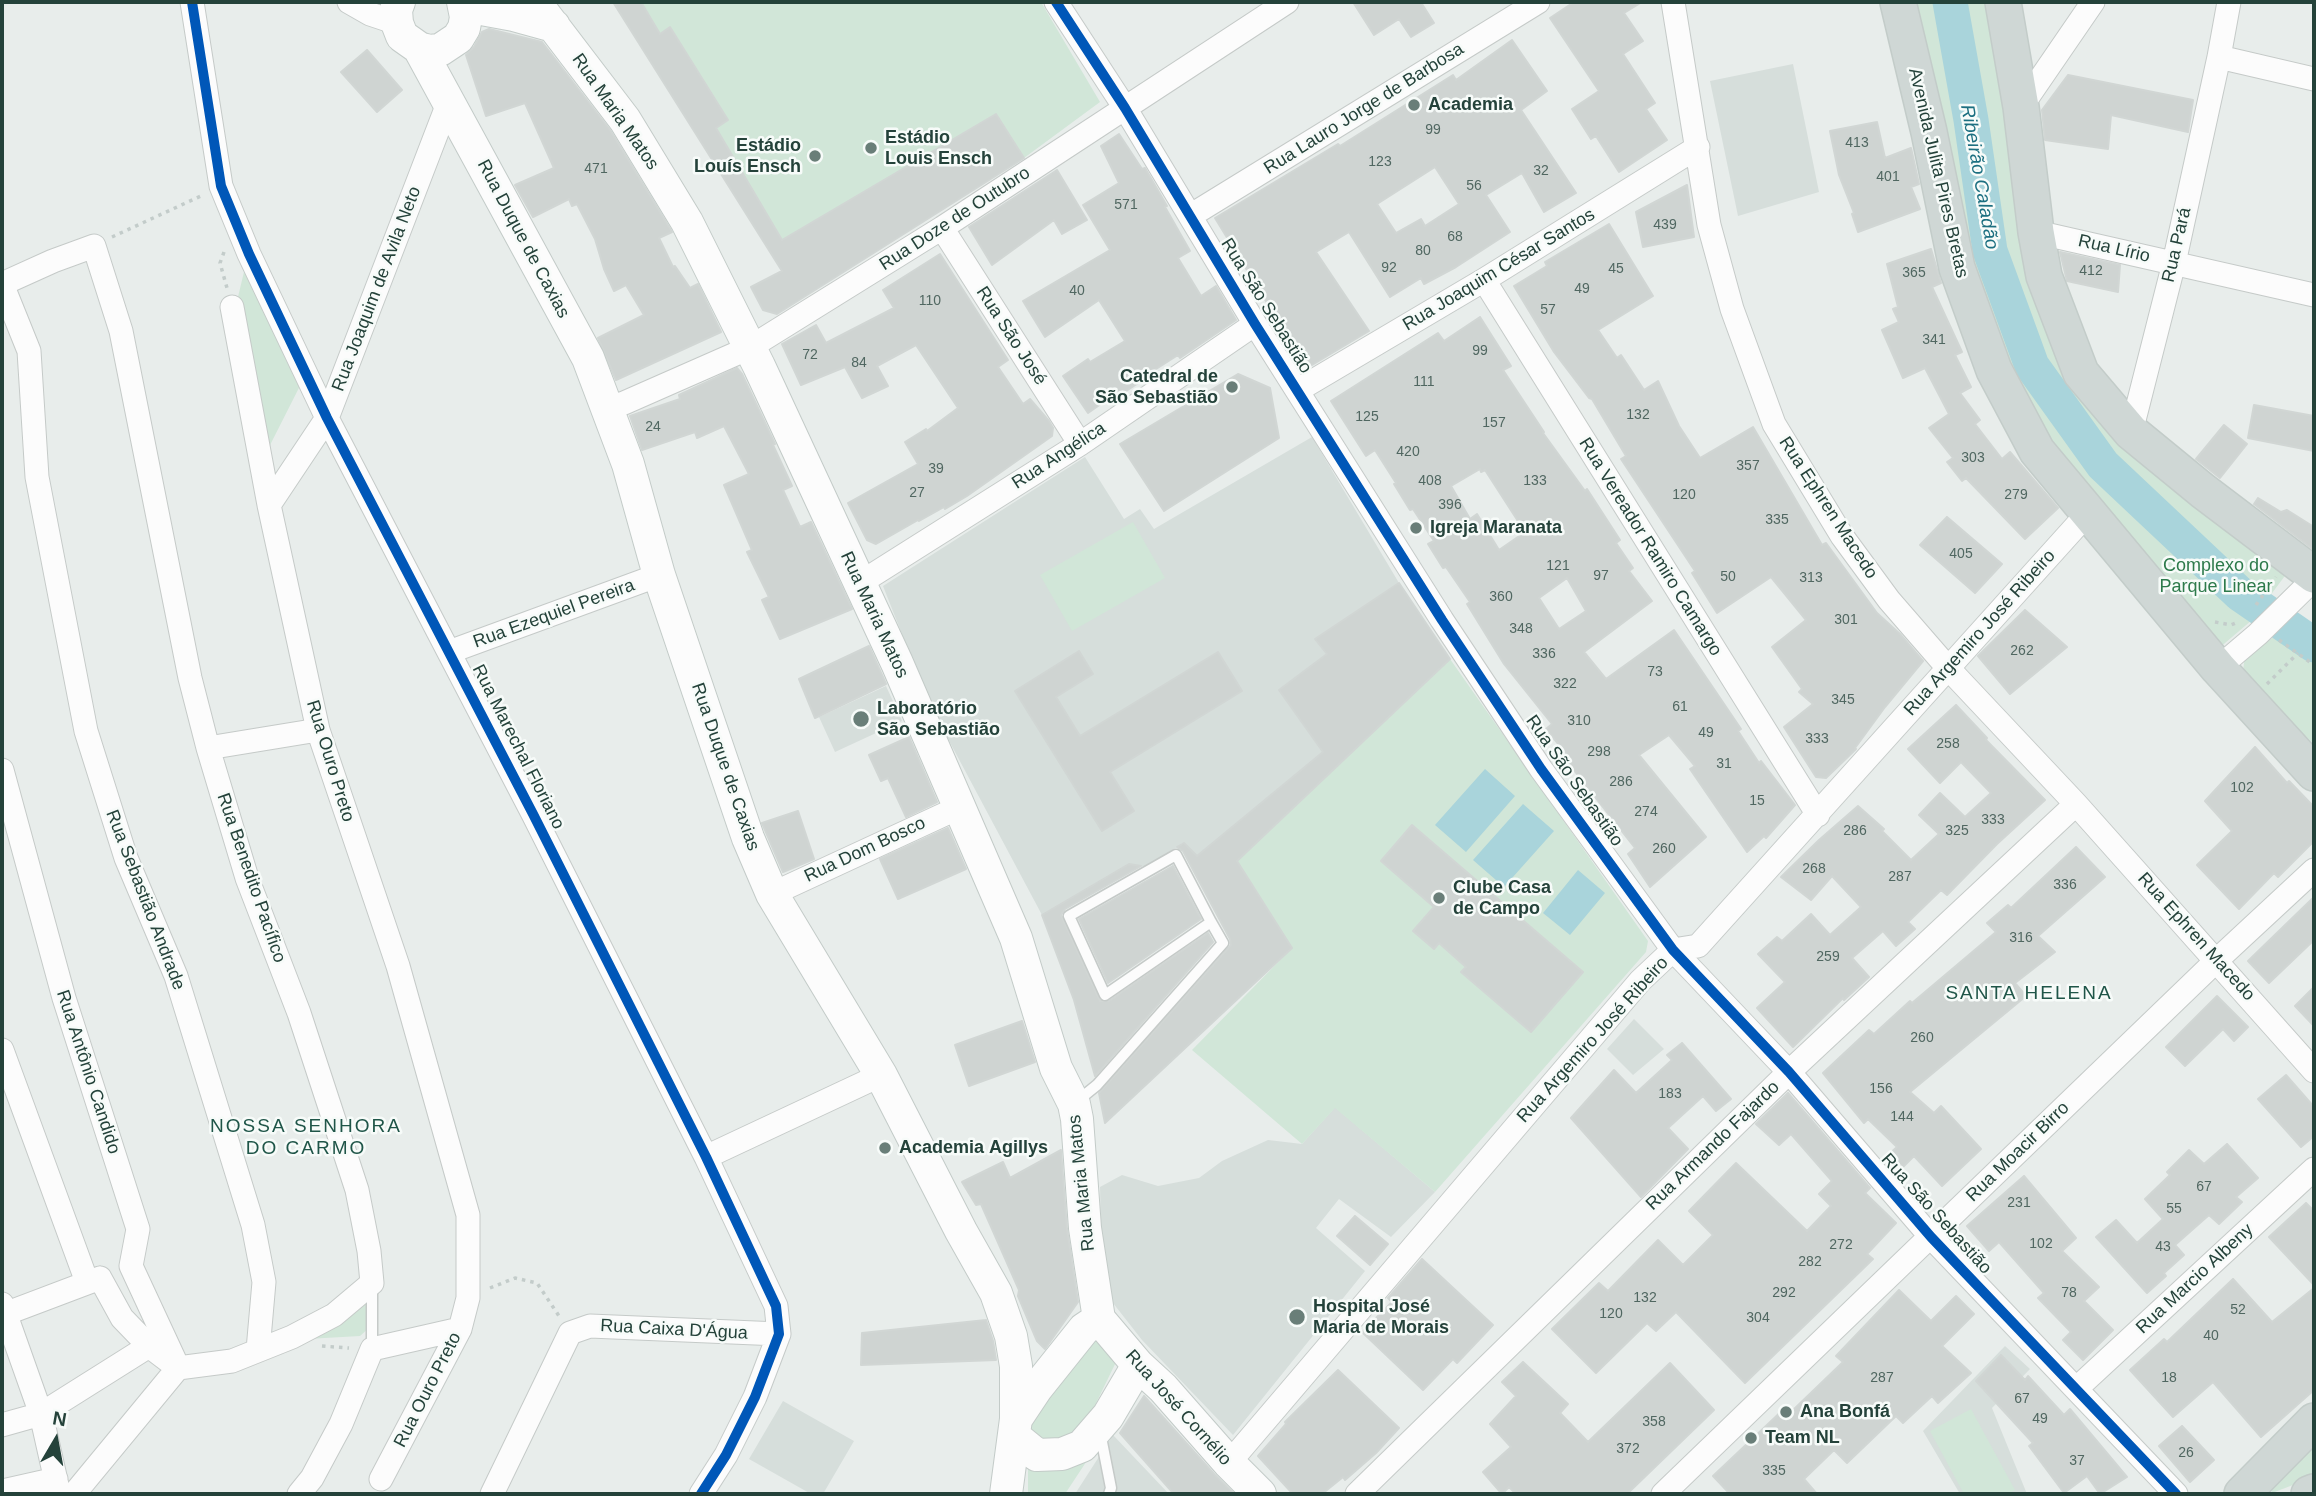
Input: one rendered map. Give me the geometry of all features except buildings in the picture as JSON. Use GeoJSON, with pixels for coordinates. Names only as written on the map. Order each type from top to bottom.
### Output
{"type":"FeatureCollection","features":[{"type":"Feature","properties":{"kind":"main road","name":"Avenida Julita Pires Bretas"},"geometry":{"type":"LineString","coordinates":[[1898,2],[1929,132],[1957,268],[1994,370],[2037,451],[2218,668],[2314,774]]}},
{"type":"Feature","properties":{"kind":"main road"},"geometry":{"type":"LineString","coordinates":[[2003,2],[2021,107],[2036,232],[2045,276],[2081,373],[2131,432],[2310,581]]}},
{"type":"Feature","properties":{"kind":"main road"},"geometry":{"type":"LineString","coordinates":[[419,48],[440,50],[458,38],[464,28],[466,3],[514,15],[545,14]]}},
{"type":"Feature","properties":{"kind":"main road","name":"Rua Duque de Caxias"},"geometry":{"type":"LineString","coordinates":[[398,12],[402,36],[419,48],[588,358],[628,464],[659,575],[748,838],[772,894],[881,1075],[996,1293],[1011,1336],[1016,1366],[1015,1428],[1006,1494]]}},
{"type":"Feature","properties":{"kind":"main road","name":"Rua Maria Matos"},"geometry":{"type":"LineString","coordinates":[[545,14],[625,120],[687,222],[897,663],[1016,938],[1056,1068],[1074,1104],[1085,1228],[1099,1319]]}},
{"type":"Feature","properties":{"kind":"main road"},"geometry":{"type":"LineString","coordinates":[[1099,1319],[1084,1329],[1036,1389],[1015,1428],[1037,1455],[1062,1454],[1082,1446],[1108,1416],[1138,1365]]}},
{"type":"Feature","properties":{"kind":"main road","name":"Rua José Cornélio"},"geometry":{"type":"LineString","coordinates":[[1099,1319],[1228,1463],[1260,1494]]}},
{"type":"Feature","properties":{"kind":"main road"},"geometry":{"type":"LineString","coordinates":[[2242,1494],[2314,1421]]}},
{"type":"Feature","properties":{"kind":"main road"},"geometry":{"type":"LineString","coordinates":[[2309,1494],[2314,1492]]}},
{"type":"Feature","properties":{"kind":"street","name":"Rua Marechal Floriano"},"geometry":{"type":"LineString","coordinates":[[192,2],[221,187],[234,219],[327,418],[706,1157],[776,1306],[779,1334]]}},
{"type":"Feature","properties":{"kind":"street"},"geometry":{"type":"LineString","coordinates":[[349,2],[370,15],[398,12]]}},
{"type":"Feature","properties":{"kind":"street","name":"Rua São Sebastião"},"geometry":{"type":"LineString","coordinates":[[1056,2],[1125,108],[1255,324],[1442,620],[1534,757],[1673,950],[1788,1072],[1931,1237],[2172,1492]]}},
{"type":"Feature","properties":{"kind":"street","name":"Rua Doze de Outubro"},"geometry":{"type":"LineString","coordinates":[[607,408],[749,348],[942,229],[1125,108],[1260,9],[1287,2]]}},
{"type":"Feature","properties":{"kind":"street","name":"Rua Lauro Jorge de Barbosa"},"geometry":{"type":"LineString","coordinates":[[1190,216],[1538,2]]}},
{"type":"Feature","properties":{"kind":"street","name":"Rua Ephren Macedo"},"geometry":{"type":"LineString","coordinates":[[1673,2],[1709,225],[1732,309],[1774,424],[1842,536],[1889,600],[1948,668],[2217,960],[2314,1071]]}},
{"type":"Feature","properties":{"kind":"street"},"geometry":{"type":"LineString","coordinates":[[2021,107],[2093,2]]}},
{"type":"Feature","properties":{"kind":"street","name":"Rua Pará"},"geometry":{"type":"LineString","coordinates":[[2131,432],[2174,263],[2229,2]]}},
{"type":"Feature","properties":{"kind":"street"},"geometry":{"type":"LineString","coordinates":[[2219,57],[2314,79]]}},
{"type":"Feature","properties":{"kind":"street","name":"Rua Joaquim de Avila Neto"},"geometry":{"type":"LineString","coordinates":[[269,505],[327,418],[449,102]]}},
{"type":"Feature","properties":{"kind":"street","name":"Rua Joaquim César Santos"},"geometry":{"type":"LineString","coordinates":[[1298,390],[1484,280],[1698,147]]}},
{"type":"Feature","properties":{"kind":"street","name":"Rua São José"},"geometry":{"type":"LineString","coordinates":[[942,229],[1080,444]]}},
{"type":"Feature","properties":{"kind":"street","name":"Rua Lírio"},"geometry":{"type":"LineString","coordinates":[[2036,232],[2314,295]]}},
{"type":"Feature","properties":{"kind":"street"},"geometry":{"type":"LineString","coordinates":[[2,284],[94,246]]}},
{"type":"Feature","properties":{"kind":"street","name":"Rua Benedito Pacífico"},"geometry":{"type":"LineString","coordinates":[[94,246],[121,331],[190,678],[208,747],[247,878],[299,1013],[357,1191],[369,1251],[372,1283]]}},
{"type":"Feature","properties":{"kind":"street","name":"Rua Vereador Ramiro Camargo"},"geometry":{"type":"LineString","coordinates":[[1484,280],[1818,814]]}},
{"type":"Feature","properties":{"kind":"street","name":"Rua Sebastião Andrade"},"geometry":{"type":"LineString","coordinates":[[2,284],[29,351],[37,477],[86,731],[126,858],[176,976],[253,1225],[264,1282],[258,1350]]}},
{"type":"Feature","properties":{"kind":"street","name":"Rua Ouro Preto"},"geometry":{"type":"LineString","coordinates":[[232,307],[269,505],[317,730],[398,966],[468,1215],[468,1298],[460,1329],[381,1479]]}},
{"type":"Feature","properties":{"kind":"street","name":"Rua Angélica"},"geometry":{"type":"LineString","coordinates":[[860,583],[1080,444],[1255,324]]}},
{"type":"Feature","properties":{"kind":"street","name":"Rua Argemiro José Ribeiro"},"geometry":{"type":"LineString","coordinates":[[1228,1463],[1640,981],[1673,950],[1698,946],[2087,514]]}},
{"type":"Feature","properties":{"kind":"street","name":"Rua Ezequiel Pereira"},"geometry":{"type":"LineString","coordinates":[[449,652],[659,575]]}},
{"type":"Feature","properties":{"kind":"street"},"geometry":{"type":"LineString","coordinates":[[2218,668],[2255,617],[2310,581]]}},
{"type":"Feature","properties":{"kind":"street"},"geometry":{"type":"LineString","coordinates":[[208,747],[317,730]]}},
{"type":"Feature","properties":{"kind":"street","name":"Rua Antônio Candido"},"geometry":{"type":"LineString","coordinates":[[2,770],[64,998],[138,1229],[131,1266]]}},
{"type":"Feature","properties":{"kind":"street","name":"Rua Armando Fajardo"},"geometry":{"type":"LineString","coordinates":[[1357,1494],[1788,1072],[2076,804]]}},
{"type":"Feature","properties":{"kind":"street","name":"Rua Dom Bosco"},"geometry":{"type":"LineString","coordinates":[[772,894],[958,808]]}},
{"type":"Feature","properties":{"kind":"street","name":"Rua Moacir Birro"},"geometry":{"type":"LineString","coordinates":[[1663,1494],[2217,960],[2314,870]]}},
{"type":"Feature","properties":{"kind":"street"},"geometry":{"type":"LineString","coordinates":[[2,1050],[94,1280],[122,1318],[149,1346],[178,1368]]}},
{"type":"Feature","properties":{"kind":"street"},"geometry":{"type":"LineString","coordinates":[[706,1157],[881,1075]]}},
{"type":"Feature","properties":{"kind":"street","name":"Rua Marcio Albeny"},"geometry":{"type":"LineString","coordinates":[[2076,1390],[2314,1168]]}},
{"type":"Feature","properties":{"kind":"street"},"geometry":{"type":"LineString","coordinates":[[2,1491],[57,1486],[41,1414],[3,1311],[131,1266],[178,1368]]}},
{"type":"Feature","properties":{"kind":"street"},"geometry":{"type":"LineString","coordinates":[[74,1494],[178,1368],[232,1361],[292,1338],[334,1315],[372,1283]]}},
{"type":"Feature","properties":{"kind":"street","name":"Rua Caixa D'Água"},"geometry":{"type":"LineString","coordinates":[[570,1333],[590,1326],[779,1334]]}},
{"type":"Feature","properties":{"kind":"street"},"geometry":{"type":"LineString","coordinates":[[372,1349],[460,1329]]}},
{"type":"Feature","properties":{"kind":"street"},"geometry":{"type":"LineString","coordinates":[[492,1494],[570,1333]]}},
{"type":"Feature","properties":{"kind":"street"},"geometry":{"type":"LineString","coordinates":[[701,1494],[726,1455],[755,1397],[779,1334]]}},
{"type":"Feature","properties":{"kind":"street"},"geometry":{"type":"LineString","coordinates":[[2,1425],[41,1414],[149,1346]]}},
{"type":"Feature","properties":{"kind":"street","name":"Rua Benedito Pacífico"},"geometry":{"type":"LineString","coordinates":[[299,1494],[312,1478],[341,1424],[372,1349]]}},
{"type":"Feature","properties":{"kind":"lane"},"geometry":{"type":"LineString","coordinates":[[1074,1104],[1097,1085],[1223,943],[1176,855],[1069,916],[1105,995],[1211,922]]}},
{"type":"Feature","properties":{"kind":"lane","name":"Rua Benedito Pacífico"},"geometry":{"type":"LineString","coordinates":[[372,1283],[372,1349]]}},
{"type":"Feature","properties":{"kind":"lane"},"geometry":{"type":"LineString","coordinates":[[1099,1426],[1111,1488],[1109,1494]]}},
{"type":"Feature","properties":{"kind":"path"},"geometry":{"type":"LineString","coordinates":[[94,246],[221,187]]}},
{"type":"Feature","properties":{"kind":"path"},"geometry":{"type":"LineString","coordinates":[[232,307],[220,263],[234,219]]}},
{"type":"Feature","properties":{"kind":"path"},"geometry":{"type":"LineString","coordinates":[[2213,622],[2231,625],[2255,617],[2272,582]]}},
{"type":"Feature","properties":{"kind":"path"},"geometry":{"type":"LineString","coordinates":[[2252,705],[2260,692],[2298,653]]}},
{"type":"Feature","properties":{"kind":"path"},"geometry":{"type":"LineString","coordinates":[[468,1298],[515,1278],[537,1283],[570,1333]]}},
{"type":"Feature","properties":{"kind":"path"},"geometry":{"type":"LineString","coordinates":[[292,1338],[319,1346],[372,1349]]}},
{"type":"Feature","properties":{"kind":"shaded area"},"geometry":{"type":"Polygon","coordinates":[[[1793,64],[1819,192],[1738,216],[1710,81],[1793,64]]]}},
{"type":"Feature","properties":{"kind":"shaded area"},"geometry":{"type":"Polygon","coordinates":[[[1312,437],[1399,583],[1316,640],[1327,654],[1279,690],[1323,752],[1197,856],[1183,843],[1147,867],[1129,864],[1042,915],[930,705],[883,586],[1085,457],[1124,519],[1140,509],[1154,529],[1312,437]]]}},
{"type":"Feature","properties":{"kind":"shaded area","name":"Laboratório São Sebastião"},"geometry":{"type":"Polygon","coordinates":[[[886,686],[902,721],[835,752],[819,717],[886,686]]]}},
{"type":"Feature","properties":{"kind":"shaded area"},"geometry":{"type":"Polygon","coordinates":[[[1634,1019],[1664,1049],[1633,1075],[1607,1049],[1634,1019]]]}},
{"type":"Feature","properties":{"kind":"shaded area"},"geometry":{"type":"Polygon","coordinates":[[[1335,1107],[1435,1192],[1391,1237],[1339,1199],[1316,1228],[1365,1271],[1233,1435],[1142,1340],[1113,1303],[1102,1259],[1100,1187],[1122,1175],[1158,1186],[1199,1178],[1222,1161],[1268,1140],[1302,1144],[1335,1107]]]}},
{"type":"Feature","properties":{"kind":"shaded area"},"geometry":{"type":"Polygon","coordinates":[[[2005,1346],[2030,1369],[1992,1408],[2027,1494],[1960,1494],[1923,1431],[2005,1346]]]}},
{"type":"Feature","properties":{"kind":"shaded area"},"geometry":{"type":"Polygon","coordinates":[[[783,1401],[854,1441],[823,1494],[811,1494],[749,1459],[783,1401]]]}},
{"type":"Feature","properties":{"kind":"shaded area"},"geometry":{"type":"Polygon","coordinates":[[[1113,1435],[1169,1494],[1075,1494],[1113,1435]]]}},
{"type":"Feature","properties":{"kind":"green space","name":"Estádio Louis Ensch"},"geometry":{"type":"Polygon","coordinates":[[[613,2],[1041,2],[1100,102],[1024,158],[799,298],[613,2]]]}},
{"type":"Feature","properties":{"kind":"green space","name":"Complexo do Parque Linear"},"geometry":{"type":"Polygon","coordinates":[[[1909,2],[1997,2],[2080,376],[2293,565],[2252,620],[2211,655],[1996,370],[1909,2]]]}},
{"type":"Feature","properties":{"kind":"green space"},"geometry":{"type":"Polygon","coordinates":[[[249,251],[306,374],[266,453],[237,301],[249,251]]]}},
{"type":"Feature","properties":{"kind":"green space"},"geometry":{"type":"Polygon","coordinates":[[[1133,522],[1165,578],[1072,631],[1040,575],[1133,522]]]}},
{"type":"Feature","properties":{"kind":"green space"},"geometry":{"type":"Polygon","coordinates":[[[2275,636],[2301,646],[2314,656],[2314,744],[2242,678],[2245,656],[2275,636]]]}},
{"type":"Feature","properties":{"kind":"green space","name":"Clube Casa de Campo"},"geometry":{"type":"Polygon","coordinates":[[[1450,659],[1648,941],[1646,952],[1435,1192],[1335,1108],[1302,1144],[1192,1050],[1292,948],[1237,861],[1450,659]]]}},
{"type":"Feature","properties":{"kind":"green space"},"geometry":{"type":"Polygon","coordinates":[[[369,1302],[370,1327],[360,1336],[307,1339],[369,1302]]]}},
{"type":"Feature","properties":{"kind":"green space"},"geometry":{"type":"Polygon","coordinates":[[[1090,1334],[1117,1360],[1084,1428],[1071,1444],[1032,1442],[1028,1414],[1090,1334]]]}},
{"type":"Feature","properties":{"kind":"green space"},"geometry":{"type":"Polygon","coordinates":[[[1971,1409],[2015,1490],[2007,1494],[1964,1494],[1930,1431],[1971,1409]]]}},
{"type":"Feature","properties":{"kind":"green space"},"geometry":{"type":"Polygon","coordinates":[[[2314,1445],[2314,1477],[2272,1493],[2270,1486],[2314,1445]]]}},
{"type":"Feature","properties":{"kind":"green space"},"geometry":{"type":"Polygon","coordinates":[[[1094,1450],[1065,1494],[1028,1494],[1028,1469],[1066,1468],[1094,1450]]]}},
{"type":"Feature","properties":{"kind":"water"},"geometry":{"type":"Polygon","coordinates":[[[1485,769],[1515,796],[1466,852],[1435,825],[1485,769]]]}},
{"type":"Feature","properties":{"kind":"water"},"geometry":{"type":"Polygon","coordinates":[[[1523,804],[1554,831],[1504,887],[1473,860],[1523,804]]]}},
{"type":"Feature","properties":{"kind":"water"},"geometry":{"type":"Polygon","coordinates":[[[1578,870],[1605,893],[1570,935],[1543,913],[1578,870]]]}},
{"type":"Feature","properties":{"kind":"waterway","name":"Ribeirão Caladão"},"geometry":{"type":"LineString","coordinates":[[1950,2],[1990,251],[2032,366],[2103,465],[2240,594],[2314,645]]}},
{"type":"Feature","properties":{"kind":"cycle path"},"geometry":{"type":"LineString","coordinates":[[192,2],[221,186],[249,254],[327,418],[533,814],[706,1157],[776,1306],[779,1334],[755,1397],[726,1455],[701,1494]]}},
{"type":"Feature","properties":{"kind":"cycle path"},"geometry":{"type":"LineString","coordinates":[[1056,2],[1125,108],[1255,324],[1442,620],[1541,769],[1673,950],[1789,1072],[1931,1237],[2176,1494]]}},
{"type":"Feature","properties":{"kind":"place","name":"Academia"},"geometry":{"type":"Point","coordinates":[1414,105]}},
{"type":"Feature","properties":{"kind":"place","name":"Estádio Louis Ensch"},"geometry":{"type":"Point","coordinates":[871,148]}},
{"type":"Feature","properties":{"kind":"place","name":"Estádio Louís Ensch"},"geometry":{"type":"Point","coordinates":[815,156]}},
{"type":"Feature","properties":{"kind":"place","name":"Catedral de São Sebastião"},"geometry":{"type":"Point","coordinates":[1232,387]}},
{"type":"Feature","properties":{"kind":"place","name":"Igreja Maranata"},"geometry":{"type":"Point","coordinates":[1416,528]}},
{"type":"Feature","properties":{"kind":"place","name":"Laboratório São Sebastião"},"geometry":{"type":"Point","coordinates":[861,719]}},
{"type":"Feature","properties":{"kind":"place","name":"Clube Casa de Campo"},"geometry":{"type":"Point","coordinates":[1439,898]}},
{"type":"Feature","properties":{"kind":"place","name":"Academia Agillys"},"geometry":{"type":"Point","coordinates":[885,1148]}},
{"type":"Feature","properties":{"kind":"place","name":"Hospital José Maria de Morais"},"geometry":{"type":"Point","coordinates":[1297,1317]}},
{"type":"Feature","properties":{"kind":"place","name":"Ana Bonfá"},"geometry":{"type":"Point","coordinates":[1786,1412]}},
{"type":"Feature","properties":{"kind":"place","name":"Team NL"},"geometry":{"type":"Point","coordinates":[1751,1438]}},
{"type":"Feature","properties":{"kind":"district","name":"SANTA HELENA"},"geometry":{"type":"Point","coordinates":[2029,994]}},
{"type":"Feature","properties":{"kind":"district","name":"NOSSA SENHORA DO CARMO"},"geometry":{"type":"Point","coordinates":[306,1138]}}]}
